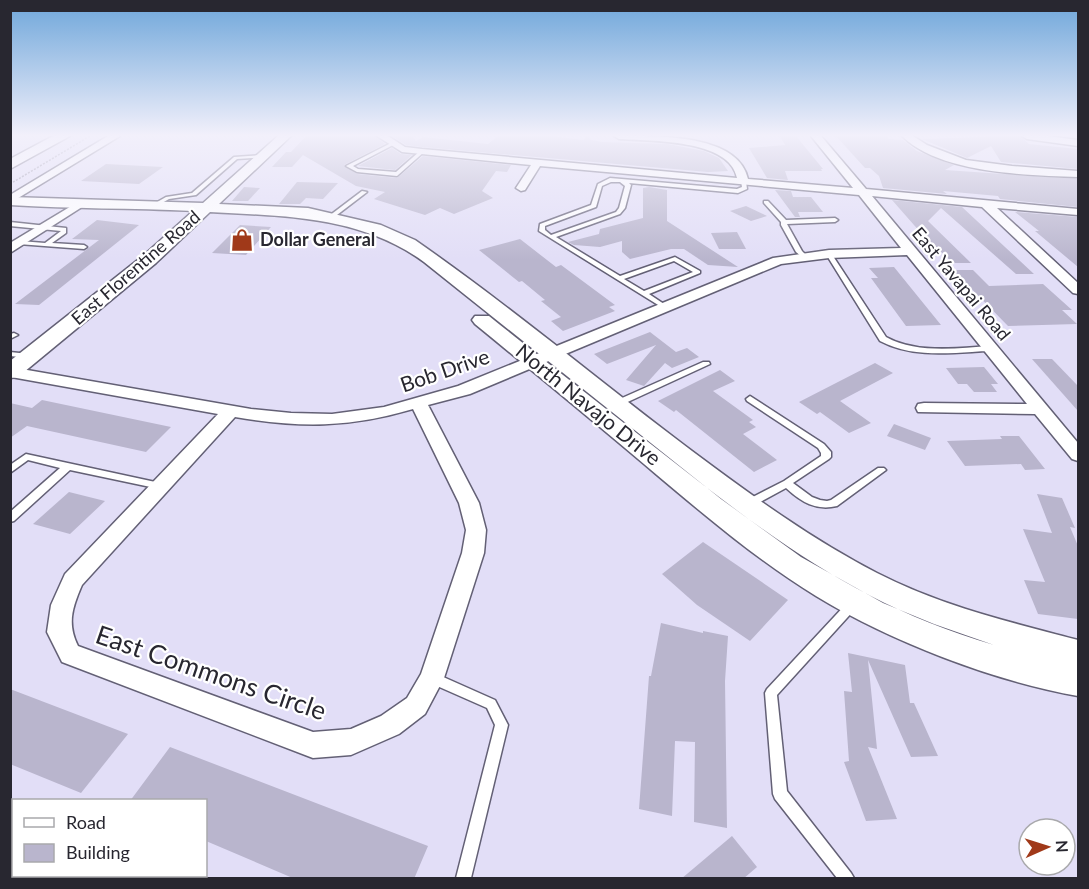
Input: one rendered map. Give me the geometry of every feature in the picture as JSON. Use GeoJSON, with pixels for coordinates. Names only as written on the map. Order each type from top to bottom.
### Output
{"type":"FeatureCollection","features":[{"type":"Feature","properties":{"kind":"street"},"geometry":{"type":"LineString","coordinates":[[10,201],[48,177]]}},
{"type":"Feature","properties":{"kind":"street","name":"East Florentine Road"},"geometry":{"type":"LineString","coordinates":[[11,366],[31,356],[95,306],[240,177]]}},
{"type":"Feature","properties":{"kind":"street"},"geometry":{"type":"LineString","coordinates":[[521,188],[528,177]]}},
{"type":"Feature","properties":{"kind":"street"},"geometry":{"type":"LineString","coordinates":[[694,177],[1078,212]]}},
{"type":"Feature","properties":{"kind":"street"},"geometry":{"type":"LineString","coordinates":[[742,177],[743,182]]}},
{"type":"Feature","properties":{"kind":"street","name":"East Yavapai Road"},"geometry":{"type":"LineString","coordinates":[[850,177],[1078,455]]}},
{"type":"Feature","properties":{"kind":"street","name":"North Navajo Drive"},"geometry":{"type":"LineString","coordinates":[[10,201],[93,209],[288,212],[331,217],[365,225],[395,236],[429,267],[736,511],[870,583],[937,612],[999,633],[1078,654]]}},
{"type":"Feature","properties":{"kind":"street","name":"North Navajo Drive"},"geometry":{"type":"LineString","coordinates":[[78,206],[104,202],[155,205],[284,219],[339,228],[384,244],[429,267]]}},
{"type":"Feature","properties":{"kind":"street"},"geometry":{"type":"LineString","coordinates":[[985,203],[1078,290]]}},
{"type":"Feature","properties":{"kind":"street"},"geometry":{"type":"LineString","coordinates":[[15,246],[78,206]]}},
{"type":"Feature","properties":{"kind":"street","name":"Bob Drive"},"geometry":{"type":"LineString","coordinates":[[11,366],[231,410],[291,418],[332,420],[384,412],[464,390],[778,261],[829,254],[911,252]]}},
{"type":"Feature","properties":{"kind":"street","name":"North Navajo Drive"},"geometry":{"type":"LineString","coordinates":[[542,357],[616,404],[736,511],[792,567],[853,603],[933,640],[1020,668],[1078,681]]}},
{"type":"Feature","properties":{"kind":"street","name":"East Commons Circle"},"geometry":{"type":"LineString","coordinates":[[231,410],[73,580],[62,605],[59,632],[70,654],[313,745],[351,742],[390,725],[416,706],[432,678],[473,553],[476,530],[469,503],[419,404]]}},
{"type":"Feature","properties":{"kind":"street"},"geometry":{"type":"LineString","coordinates":[[924,408],[1042,409]]}},
{"type":"Feature","properties":{"kind":"lane"},"geometry":{"type":"LineString","coordinates":[[155,205],[168,198],[194,194],[213,177]]}},
{"type":"Feature","properties":{"kind":"lane"},"geometry":{"type":"LineString","coordinates":[[664,307],[542,231],[544,222],[594,206],[602,183],[620,180],[732,191],[745,188],[743,182]]}},
{"type":"Feature","properties":{"kind":"lane"},"geometry":{"type":"LineString","coordinates":[[551,237],[618,213],[622,208],[628,185],[620,180]]}},
{"type":"Feature","properties":{"kind":"lane"},"geometry":{"type":"LineString","coordinates":[[331,217],[364,192]]}},
{"type":"Feature","properties":{"kind":"lane"},"geometry":{"type":"LineString","coordinates":[[766,202],[784,222],[799,252],[804,256]]}},
{"type":"Feature","properties":{"kind":"lane"},"geometry":{"type":"LineString","coordinates":[[784,222],[835,220]]}},
{"type":"Feature","properties":{"kind":"lane"},"geometry":{"type":"LineString","coordinates":[[10,224],[64,229],[64,232],[46,245]]}},
{"type":"Feature","properties":{"kind":"lane"},"geometry":{"type":"LineString","coordinates":[[15,246],[84,247]]}},
{"type":"Feature","properties":{"kind":"lane"},"geometry":{"type":"LineString","coordinates":[[829,254],[883,339],[891,345],[904,348],[951,350],[991,348]]}},
{"type":"Feature","properties":{"kind":"lane"},"geometry":{"type":"LineString","coordinates":[[619,279],[675,259],[698,272],[644,294]]}},
{"type":"Feature","properties":{"kind":"lane"},"geometry":{"type":"LineString","coordinates":[[616,404],[706,364]]}},
{"type":"Feature","properties":{"kind":"lane"},"geometry":{"type":"LineString","coordinates":[[736,511],[787,483],[826,457],[826,452],[750,399]]}},
{"type":"Feature","properties":{"kind":"lane"},"geometry":{"type":"LineString","coordinates":[[10,470],[26,457],[160,486]]}},
{"type":"Feature","properties":{"kind":"lane"},"geometry":{"type":"LineString","coordinates":[[10,518],[68,466]]}},
{"type":"Feature","properties":{"kind":"lane"},"geometry":{"type":"LineString","coordinates":[[787,483],[816,504],[826,506],[834,503],[881,470]]}},
{"type":"Feature","properties":{"kind":"lane"},"geometry":{"type":"LineString","coordinates":[[846,879],[780,794],[771,693],[853,603]]}},
{"type":"Feature","properties":{"kind":"lane"},"geometry":{"type":"LineString","coordinates":[[432,678],[491,704],[502,725],[464,879]]}},
{"type":"Feature","properties":{"kind":"building"},"geometry":{"type":"Polygon","coordinates":[[[86,177],[148,177],[139,184],[81,181],[86,177]]]}},
{"type":"Feature","properties":{"kind":"building"},"geometry":{"type":"Polygon","coordinates":[[[341,177],[491,177],[482,191],[493,198],[454,214],[440,208],[425,215],[374,199],[385,192],[356,186],[341,177]]]}},
{"type":"Feature","properties":{"kind":"building"},"geometry":{"type":"Polygon","coordinates":[[[787,177],[788,180],[767,178],[787,177]]]}},
{"type":"Feature","properties":{"kind":"building"},"geometry":{"type":"Polygon","coordinates":[[[879,177],[1078,179],[1078,207],[1000,199],[998,196],[883,188],[879,177]]]}},
{"type":"Feature","properties":{"kind":"building"},"geometry":{"type":"Polygon","coordinates":[[[297,182],[338,183],[323,199],[306,198],[300,204],[279,204],[297,182]]]}},
{"type":"Feature","properties":{"kind":"building"},"geometry":{"type":"Polygon","coordinates":[[[244,187],[260,188],[248,201],[232,201],[244,187]]]}},
{"type":"Feature","properties":{"kind":"building"},"geometry":{"type":"Polygon","coordinates":[[[643,188],[667,190],[667,221],[738,267],[708,265],[684,249],[671,249],[630,259],[622,252],[622,241],[600,247],[574,245],[568,242],[599,234],[600,229],[643,218],[643,188]]]}},
{"type":"Feature","properties":{"kind":"building"},"geometry":{"type":"Polygon","coordinates":[[[775,190],[791,191],[793,197],[811,197],[823,212],[798,212],[800,217],[795,217],[775,190]]]}},
{"type":"Feature","properties":{"kind":"building"},"geometry":{"type":"Polygon","coordinates":[[[892,200],[962,207],[1034,274],[1016,274],[941,208],[928,221],[971,263],[953,263],[921,233],[892,200]]]}},
{"type":"Feature","properties":{"kind":"building"},"geometry":{"type":"Polygon","coordinates":[[[746,206],[767,216],[751,221],[730,211],[746,206]]]}},
{"type":"Feature","properties":{"kind":"building"},"geometry":{"type":"Polygon","coordinates":[[[1015,212],[1078,217],[1078,267],[1035,231],[1039,231],[1015,212]]]}},
{"type":"Feature","properties":{"kind":"building"},"geometry":{"type":"Polygon","coordinates":[[[97,220],[139,225],[39,305],[15,304],[99,240],[72,239],[97,220]]]}},
{"type":"Feature","properties":{"kind":"building","name":"Dollar General"},"geometry":{"type":"Polygon","coordinates":[[[240,225],[271,227],[246,255],[212,253],[240,225]]]}},
{"type":"Feature","properties":{"kind":"building"},"geometry":{"type":"Polygon","coordinates":[[[737,232],[746,249],[719,249],[711,233],[737,232]]]}},
{"type":"Feature","properties":{"kind":"building"},"geometry":{"type":"Polygon","coordinates":[[[520,239],[556,267],[561,265],[615,305],[609,307],[615,311],[563,331],[551,321],[561,317],[541,301],[545,300],[479,250],[520,239]]]}},
{"type":"Feature","properties":{"kind":"building"},"geometry":{"type":"Polygon","coordinates":[[[894,267],[941,325],[906,326],[871,278],[878,278],[869,268],[894,267]]]}},
{"type":"Feature","properties":{"kind":"building"},"geometry":{"type":"Polygon","coordinates":[[[953,270],[973,270],[989,286],[1043,284],[1072,310],[1062,310],[1077,324],[1008,326],[953,270]]]}},
{"type":"Feature","properties":{"kind":"building"},"geometry":{"type":"Polygon","coordinates":[[[650,332],[676,352],[687,348],[699,357],[672,368],[665,363],[644,386],[626,380],[656,345],[607,364],[594,354],[650,332]]]}},
{"type":"Feature","properties":{"kind":"building"},"geometry":{"type":"Polygon","coordinates":[[[1032,359],[1052,359],[1078,386],[1078,411],[1032,359]]]}},
{"type":"Feature","properties":{"kind":"building"},"geometry":{"type":"Polygon","coordinates":[[[875,363],[893,373],[840,401],[871,423],[849,433],[820,412],[817,414],[799,402],[875,363]]]}},
{"type":"Feature","properties":{"kind":"building"},"geometry":{"type":"Polygon","coordinates":[[[984,367],[998,384],[991,384],[997,392],[974,392],[967,384],[958,384],[946,368],[984,367]]]}},
{"type":"Feature","properties":{"kind":"building"},"geometry":{"type":"Polygon","coordinates":[[[720,370],[735,381],[713,391],[753,420],[749,422],[756,427],[743,434],[777,460],[754,472],[676,410],[674,412],[658,401],[720,370]]]}},
{"type":"Feature","properties":{"kind":"building"},"geometry":{"type":"Polygon","coordinates":[[[42,400],[171,427],[146,452],[27,426],[10,438],[10,403],[32,408],[42,400]]]}},
{"type":"Feature","properties":{"kind":"building"},"geometry":{"type":"Polygon","coordinates":[[[894,424],[931,438],[925,450],[887,436],[894,424]]]}},
{"type":"Feature","properties":{"kind":"building"},"geometry":{"type":"Polygon","coordinates":[[[1000,436],[1019,436],[1045,469],[1025,470],[1021,464],[965,466],[947,441],[1002,439],[1000,436]]]}},
{"type":"Feature","properties":{"kind":"building"},"geometry":{"type":"Polygon","coordinates":[[[69,492],[105,501],[70,534],[33,524],[69,492]]]}},
{"type":"Feature","properties":{"kind":"building"},"geometry":{"type":"Polygon","coordinates":[[[1037,494],[1062,498],[1075,528],[1070,527],[1078,546],[1078,619],[1038,614],[1024,580],[1045,582],[1023,529],[1052,533],[1037,494]]]}},
{"type":"Feature","properties":{"kind":"building"},"geometry":{"type":"Polygon","coordinates":[[[703,542],[788,600],[750,641],[697,605],[662,574],[703,542]]]}},
{"type":"Feature","properties":{"kind":"building"},"geometry":{"type":"Polygon","coordinates":[[[661,623],[703,633],[703,631],[728,636],[725,681],[727,828],[694,822],[695,742],[675,741],[672,816],[639,809],[649,676],[651,676],[661,623]]]}},
{"type":"Feature","properties":{"kind":"building"},"geometry":{"type":"Polygon","coordinates":[[[848,653],[905,665],[910,703],[914,703],[938,756],[911,757],[868,660],[877,749],[868,747],[897,819],[866,821],[844,762],[849,761],[844,691],[852,692],[848,653]]]}},
{"type":"Feature","properties":{"kind":"building"},"geometry":{"type":"Polygon","coordinates":[[[10,689],[128,734],[81,793],[10,764],[10,689]]]}},
{"type":"Feature","properties":{"kind":"building"},"geometry":{"type":"Polygon","coordinates":[[[170,747],[428,846],[414,879],[295,879],[207,841],[207,799],[131,799],[170,747]]]}},
{"type":"Feature","properties":{"kind":"building"},"geometry":{"type":"Polygon","coordinates":[[[732,836],[757,867],[743,879],[681,879],[732,836]]]}},
{"type":"Feature","properties":{"kind":"place","name":"Dollar General"},"geometry":{"type":"Point","coordinates":[242,240]}}]}
